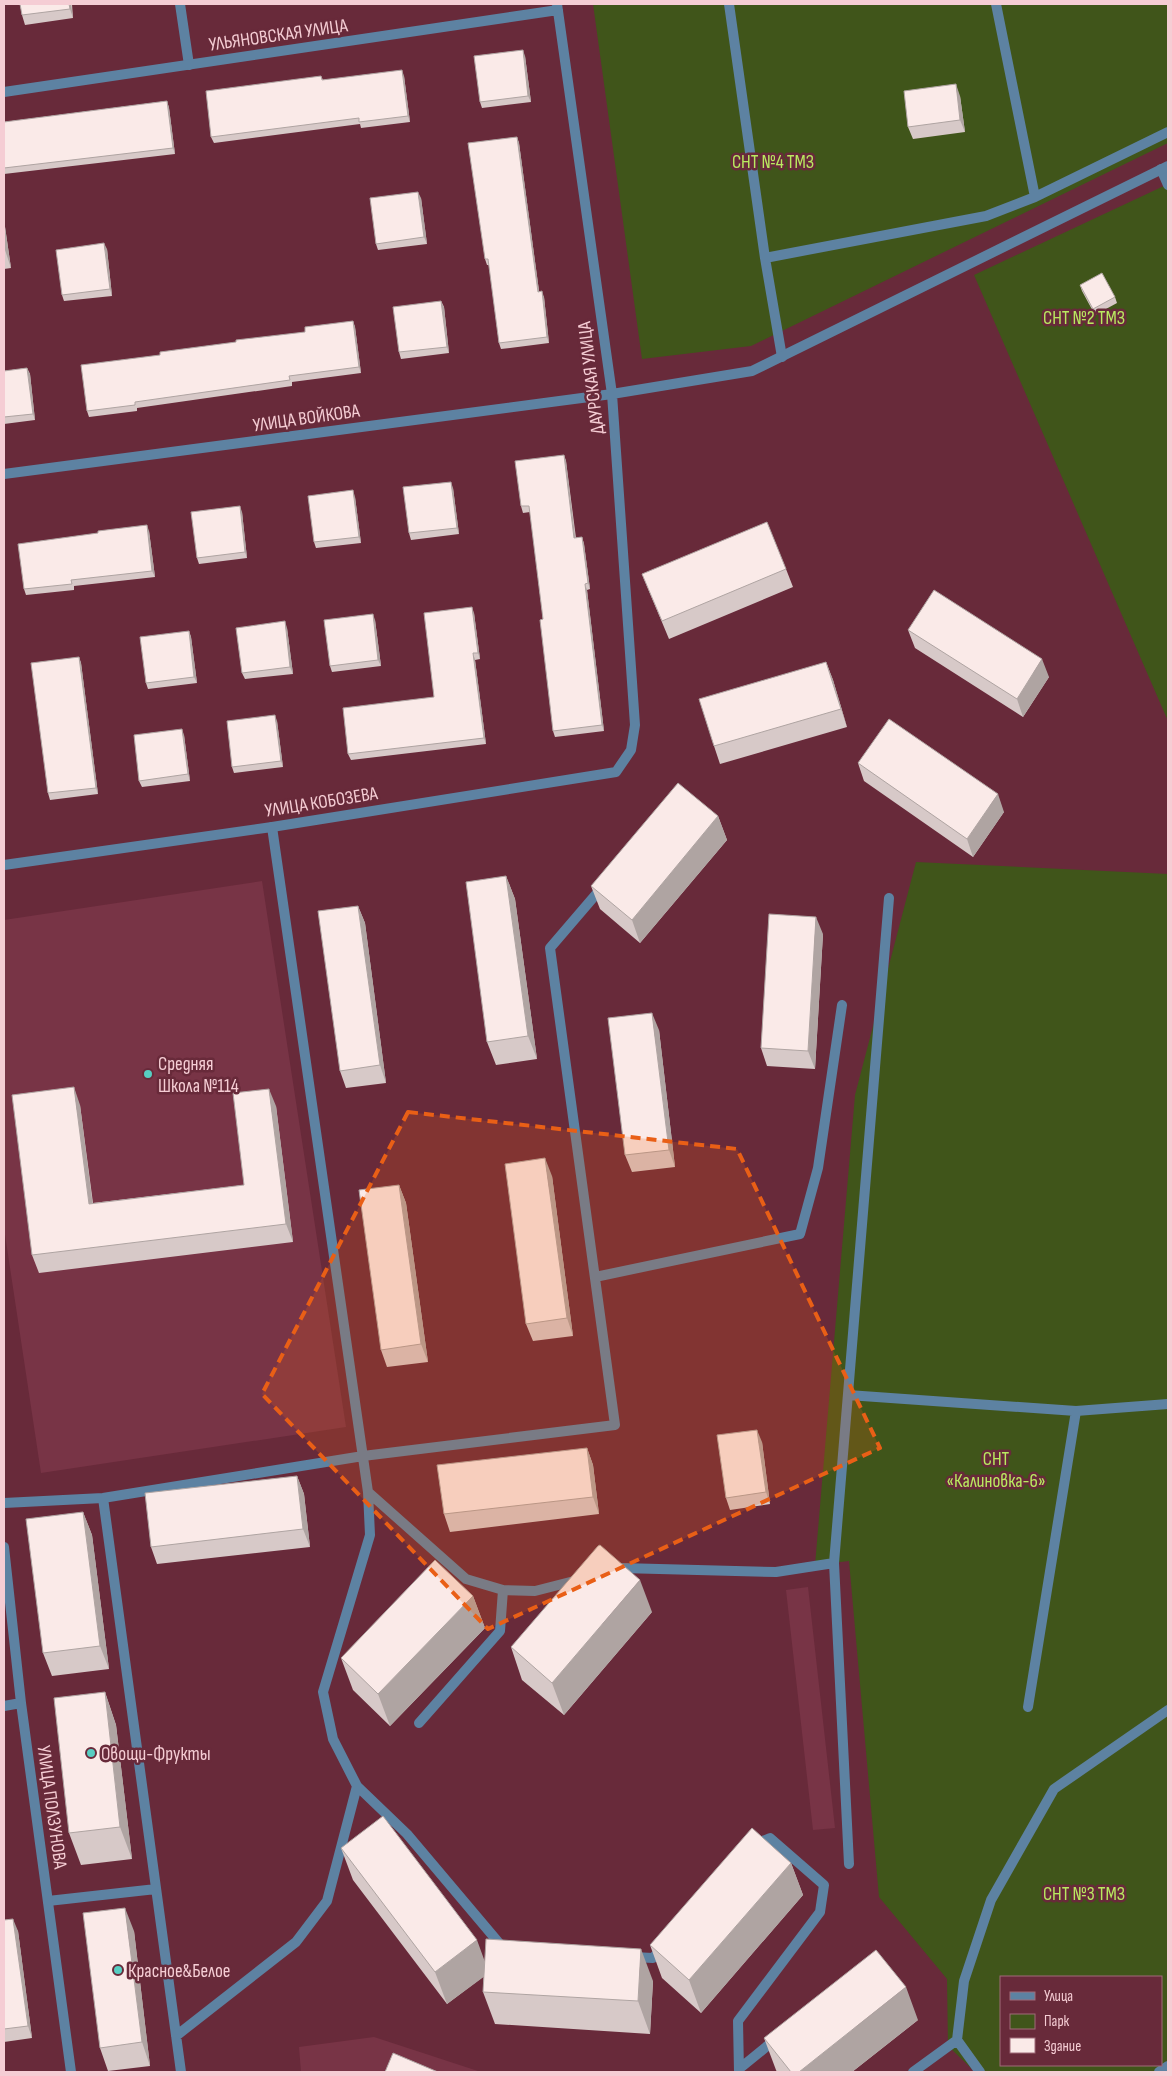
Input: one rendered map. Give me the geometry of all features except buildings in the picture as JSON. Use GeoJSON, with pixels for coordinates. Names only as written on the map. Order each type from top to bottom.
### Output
{"type":"FeatureCollection","features":[{"type":"Feature","properties":{"kind":"street"},"geometry":{"type":"LineString","coordinates":[[180,4],[189,64]]}},
{"type":"Feature","properties":{"kind":"street"},"geometry":{"type":"LineString","coordinates":[[729,4],[765,258],[782,357]]}},
{"type":"Feature","properties":{"kind":"street"},"geometry":{"type":"LineString","coordinates":[[996,4],[1035,197]]}},
{"type":"Feature","properties":{"kind":"street","name":"УЛЬЯНОВСКАЯ УЛИЦА"},"geometry":{"type":"LineString","coordinates":[[4,92],[557,7]]}},
{"type":"Feature","properties":{"kind":"street","name":"ДАУРСКАЯ УЛИЦА"},"geometry":{"type":"LineString","coordinates":[[557,7],[612,394],[636,725],[631,750]]}},
{"type":"Feature","properties":{"kind":"street"},"geometry":{"type":"LineString","coordinates":[[765,258],[986,216],[1035,197],[1168,132]]}},
{"type":"Feature","properties":{"kind":"street"},"geometry":{"type":"LineString","coordinates":[[1165,168],[1168,184]]}},
{"type":"Feature","properties":{"kind":"street","name":"УЛИЦА ВОЙКОВА"},"geometry":{"type":"LineString","coordinates":[[4,474],[612,394],[752,371],[1165,168]]}},
{"type":"Feature","properties":{"kind":"street","name":"УЛИЦА КОБОЗЕВА"},"geometry":{"type":"LineString","coordinates":[[4,865],[272,827],[616,772],[631,750]]}},
{"type":"Feature","properties":{"kind":"street"},"geometry":{"type":"LineString","coordinates":[[272,827],[368,1492],[370,1535],[323,1692],[333,1739],[357,1786],[407,1834],[504,1950],[514,1950]]}},
{"type":"Feature","properties":{"kind":"street"},"geometry":{"type":"LineString","coordinates":[[4,1503],[103,1498],[363,1456],[615,1426],[550,948],[614,874]]}},
{"type":"Feature","properties":{"kind":"street"},"geometry":{"type":"LineString","coordinates":[[849,1864],[834,1563],[889,898]]}},
{"type":"Feature","properties":{"kind":"street"},"geometry":{"type":"LineString","coordinates":[[595,1277],[800,1234],[818,1168],[842,1005]]}},
{"type":"Feature","properties":{"kind":"street"},"geometry":{"type":"LineString","coordinates":[[848,1395],[1076,1411],[1168,1404]]}},
{"type":"Feature","properties":{"kind":"street"},"geometry":{"type":"LineString","coordinates":[[1028,1707],[1076,1411]]}},
{"type":"Feature","properties":{"kind":"street"},"geometry":{"type":"LineString","coordinates":[[368,1492],[466,1579],[503,1590],[535,1591],[621,1568],[776,1572],[834,1563]]}},
{"type":"Feature","properties":{"kind":"street"},"geometry":{"type":"LineString","coordinates":[[103,1498],[181,2072]]}},
{"type":"Feature","properties":{"kind":"street","name":"УЛИЦА ПОЛЗУНОВА"},"geometry":{"type":"LineString","coordinates":[[4,1547],[21,1703],[71,2072]]}},
{"type":"Feature","properties":{"kind":"street"},"geometry":{"type":"LineString","coordinates":[[419,1722],[500,1631],[503,1590]]}},
{"type":"Feature","properties":{"kind":"street"},"geometry":{"type":"LineString","coordinates":[[4,1706],[21,1703]]}},
{"type":"Feature","properties":{"kind":"street"},"geometry":{"type":"LineString","coordinates":[[980,2072],[957,2040],[964,1981],[991,1900],[1054,1789],[1168,1710]]}},
{"type":"Feature","properties":{"kind":"street"},"geometry":{"type":"LineString","coordinates":[[176,2036],[296,1942],[327,1900],[357,1786]]}},
{"type":"Feature","properties":{"kind":"street"},"geometry":{"type":"LineString","coordinates":[[739,2071],[738,2021],[820,1912],[824,1885],[770,1838],[745,1849]]}},
{"type":"Feature","properties":{"kind":"street"},"geometry":{"type":"LineString","coordinates":[[48,1901],[156,1889]]}},
{"type":"Feature","properties":{"kind":"street"},"geometry":{"type":"LineString","coordinates":[[624,1957],[653,1958],[672,1937]]}},
{"type":"Feature","properties":{"kind":"street"},"geometry":{"type":"LineString","coordinates":[[739,2071],[784,2032]]}},
{"type":"Feature","properties":{"kind":"street"},"geometry":{"type":"LineString","coordinates":[[913,2072],[957,2040]]}},
{"type":"Feature","properties":{"kind":"street"},"geometry":{"type":"LineString","coordinates":[[1159,2072],[1168,2066]]}},
{"type":"Feature","properties":{"kind":"highlighted area"},"geometry":{"type":"Polygon","coordinates":[[[408,1112],[737,1149],[880,1448],[488,1629],[262,1394],[408,1112]]]}},
{"type":"Feature","properties":{"kind":"shaded area","name":"Средняя Школа №114"},"geometry":{"type":"Polygon","coordinates":[[[262,881],[346,1427],[41,1473],[4,1228],[4,920],[262,881]]]}},
{"type":"Feature","properties":{"kind":"shaded area"},"geometry":{"type":"Polygon","coordinates":[[[808,1587],[835,1828],[813,1830],[786,1590],[808,1587]]]}},
{"type":"Feature","properties":{"kind":"shaded area"},"geometry":{"type":"Polygon","coordinates":[[[374,2037],[481,2072],[301,2072],[299,2047],[374,2037]]]}},
{"type":"Feature","properties":{"kind":"green space","name":"СНТ №4 ТМЗ"},"geometry":{"type":"Polygon","coordinates":[[[593,4],[1168,4],[1168,143],[751,346],[642,359],[593,4]]]}},
{"type":"Feature","properties":{"kind":"green space","name":"СНТ №2 ТМЗ"},"geometry":{"type":"Polygon","coordinates":[[[1168,184],[1168,721],[974,275],[1168,184]]]}},
{"type":"Feature","properties":{"kind":"green space","name":"СНТ «Калиновка-6»"},"geometry":{"type":"Polygon","coordinates":[[[916,862],[1168,874],[1168,2072],[975,2072],[948,2046],[947,1979],[879,1897],[849,1561],[815,1565],[855,1095],[916,862]]]}},
{"type":"Feature","properties":{"kind":"place","name":"Средняя Школа №114"},"geometry":{"type":"Point","coordinates":[148,1074]}},
{"type":"Feature","properties":{"kind":"place","name":"Овощи-Фрукты"},"geometry":{"type":"Point","coordinates":[91,1753]}},
{"type":"Feature","properties":{"kind":"place","name":"Красное&Белое"},"geometry":{"type":"Point","coordinates":[118,1970]}},
{"type":"Feature","properties":{"kind":"park label","name":"СНТ №3 ТМЗ"},"geometry":{"type":"Point","coordinates":[1084,1893]}}]}
